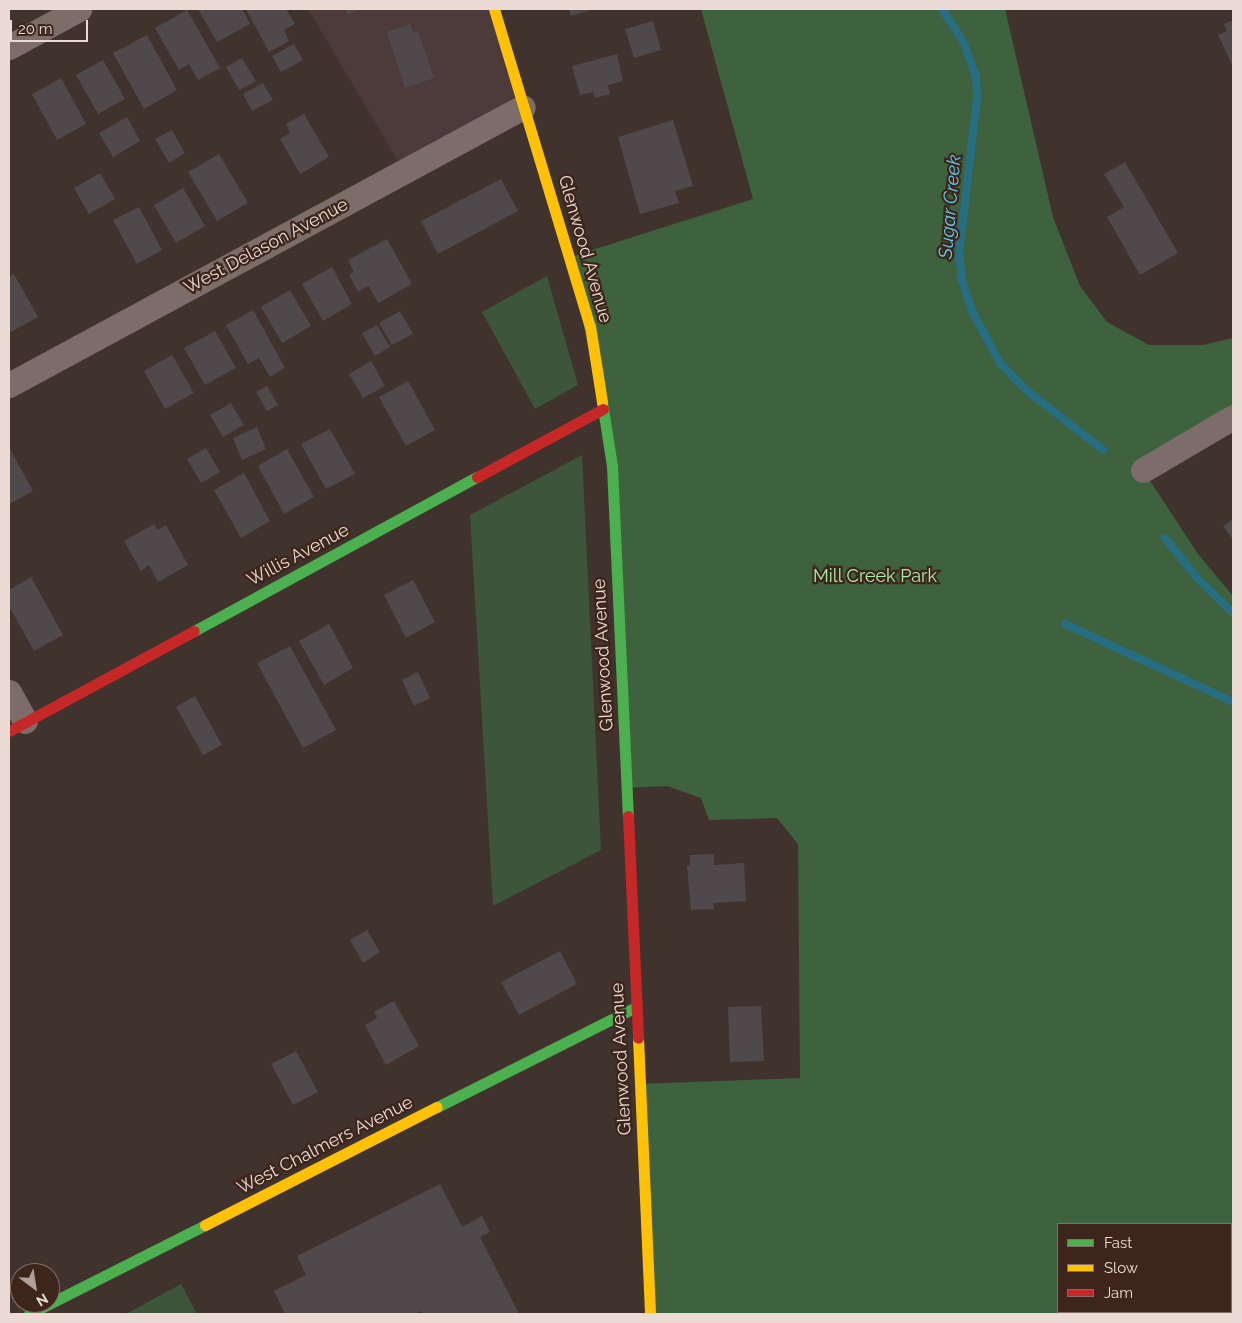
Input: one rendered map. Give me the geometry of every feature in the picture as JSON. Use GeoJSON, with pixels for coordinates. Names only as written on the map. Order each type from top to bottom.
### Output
{"type":"FeatureCollection","features":[{"type":"Feature","properties":{"kind":"street"},"geometry":{"type":"LineString","coordinates":[[9,47],[79,9]]}},
{"type":"Feature","properties":{"kind":"street","name":"Glenwood Avenue"},"geometry":{"type":"LineString","coordinates":[[494,9],[590,326],[612,466],[650,1314]]}},
{"type":"Feature","properties":{"kind":"street","name":"West Delason Avenue"},"geometry":{"type":"LineString","coordinates":[[9,385],[523,107]]}},
{"type":"Feature","properties":{"kind":"street","name":"Willis Avenue"},"geometry":{"type":"LineString","coordinates":[[17,726],[603,410]]}},
{"type":"Feature","properties":{"kind":"street"},"geometry":{"type":"LineString","coordinates":[[1143,470],[1233,417]]}},
{"type":"Feature","properties":{"kind":"street"},"geometry":{"type":"LineString","coordinates":[[9,692],[17,726]]}},
{"type":"Feature","properties":{"kind":"street","name":"West Chalmers Avenue"},"geometry":{"type":"LineString","coordinates":[[29,1314],[636,1007]]}},
{"type":"Feature","properties":{"kind":"shaded area"},"geometry":{"type":"Polygon","coordinates":[[[308,9],[494,9],[523,107],[404,171],[308,9]]]}},
{"type":"Feature","properties":{"kind":"green space","name":"Mill Creek Park"},"geometry":{"type":"Polygon","coordinates":[[[701,9],[1005,9],[1053,217],[1080,286],[1107,322],[1149,345],[1203,345],[1233,338],[1233,417],[1143,470],[1198,554],[1233,596],[1233,1314],[650,1314],[639,1084],[800,1078],[798,844],[777,818],[709,820],[701,798],[667,786],[626,788],[612,466],[570,257],[753,199],[701,9]]]}},
{"type":"Feature","properties":{"kind":"green space"},"geometry":{"type":"Polygon","coordinates":[[[547,276],[578,385],[535,409],[482,312],[547,276]]]}},
{"type":"Feature","properties":{"kind":"green space"},"geometry":{"type":"Polygon","coordinates":[[[582,455],[601,850],[493,906],[470,515],[582,455]]]}},
{"type":"Feature","properties":{"kind":"green space"},"geometry":{"type":"Polygon","coordinates":[[[181,1284],[197,1314],[126,1314],[181,1284]]]}},
{"type":"Feature","properties":{"kind":"building"},"geometry":{"type":"Polygon","coordinates":[[[198,9],[242,9],[250,24],[217,42],[198,9]]]}},
{"type":"Feature","properties":{"kind":"building"},"geometry":{"type":"Polygon","coordinates":[[[246,9],[286,9],[295,24],[284,30],[289,41],[269,52],[246,9]]]}},
{"type":"Feature","properties":{"kind":"building"},"geometry":{"type":"Polygon","coordinates":[[[345,9],[359,9],[348,15],[345,9]]]}},
{"type":"Feature","properties":{"kind":"building"},"geometry":{"type":"Polygon","coordinates":[[[569,9],[593,9],[571,16],[569,9]]]}},
{"type":"Feature","properties":{"kind":"building"},"geometry":{"type":"Polygon","coordinates":[[[187,10],[220,68],[198,80],[189,64],[179,70],[155,28],[187,10]]]}},
{"type":"Feature","properties":{"kind":"building"},"geometry":{"type":"Polygon","coordinates":[[[1233,20],[1233,67],[1218,35],[1227,31],[1224,24],[1233,20]]]}},
{"type":"Feature","properties":{"kind":"building"},"geometry":{"type":"Polygon","coordinates":[[[653,21],[661,50],[634,58],[625,29],[653,21]]]}},
{"type":"Feature","properties":{"kind":"building"},"geometry":{"type":"Polygon","coordinates":[[[410,24],[413,32],[418,31],[434,78],[405,88],[387,32],[410,24]]]}},
{"type":"Feature","properties":{"kind":"building"},"geometry":{"type":"Polygon","coordinates":[[[147,35],[177,90],[144,109],[113,53],[147,35]]]}},
{"type":"Feature","properties":{"kind":"building"},"geometry":{"type":"Polygon","coordinates":[[[294,44],[303,60],[281,72],[272,56],[294,44]]]}},
{"type":"Feature","properties":{"kind":"building"},"geometry":{"type":"Polygon","coordinates":[[[617,54],[623,81],[608,85],[610,94],[595,98],[593,92],[580,95],[572,66],[617,54]]]}},
{"type":"Feature","properties":{"kind":"building"},"geometry":{"type":"Polygon","coordinates":[[[242,58],[256,81],[239,90],[226,67],[242,58]]]}},
{"type":"Feature","properties":{"kind":"building"},"geometry":{"type":"Polygon","coordinates":[[[103,60],[125,99],[98,114],[76,75],[103,60]]]}},
{"type":"Feature","properties":{"kind":"building"},"geometry":{"type":"Polygon","coordinates":[[[61,78],[86,124],[57,140],[32,94],[61,78]]]}},
{"type":"Feature","properties":{"kind":"building"},"geometry":{"type":"Polygon","coordinates":[[[263,83],[273,100],[252,111],[243,94],[263,83]]]}},
{"type":"Feature","properties":{"kind":"building"},"geometry":{"type":"Polygon","coordinates":[[[304,114],[329,157],[300,174],[280,139],[290,133],[286,124],[304,114]]]}},
{"type":"Feature","properties":{"kind":"building"},"geometry":{"type":"Polygon","coordinates":[[[127,117],[140,141],[113,157],[99,133],[127,117]]]}},
{"type":"Feature","properties":{"kind":"building"},"geometry":{"type":"Polygon","coordinates":[[[673,120],[693,186],[675,191],[679,203],[640,214],[618,137],[673,120]]]}},
{"type":"Feature","properties":{"kind":"building"},"geometry":{"type":"Polygon","coordinates":[[[172,130],[185,153],[169,163],[155,139],[172,130]]]}},
{"type":"Feature","properties":{"kind":"building"},"geometry":{"type":"Polygon","coordinates":[[[219,154],[248,203],[217,221],[188,172],[219,154]]]}},
{"type":"Feature","properties":{"kind":"building"},"geometry":{"type":"Polygon","coordinates":[[[1125,162],[1178,253],[1140,275],[1107,217],[1124,207],[1104,174],[1125,162]]]}},
{"type":"Feature","properties":{"kind":"building"},"geometry":{"type":"Polygon","coordinates":[[[100,173],[115,199],[89,214],[74,188],[100,173]]]}},
{"type":"Feature","properties":{"kind":"building"},"geometry":{"type":"Polygon","coordinates":[[[501,179],[518,211],[438,254],[421,221],[501,179]]]}},
{"type":"Feature","properties":{"kind":"building"},"geometry":{"type":"Polygon","coordinates":[[[183,188],[205,226],[176,243],[154,205],[183,188]]]}},
{"type":"Feature","properties":{"kind":"building"},"geometry":{"type":"Polygon","coordinates":[[[139,207],[162,250],[137,264],[113,220],[139,207]]]}},
{"type":"Feature","properties":{"kind":"building"},"geometry":{"type":"Polygon","coordinates":[[[387,239],[412,284],[378,303],[369,286],[358,292],[349,275],[354,272],[348,260],[387,239]]]}},
{"type":"Feature","properties":{"kind":"building"},"geometry":{"type":"Polygon","coordinates":[[[332,267],[352,304],[323,321],[302,284],[332,267]]]}},
{"type":"Feature","properties":{"kind":"building"},"geometry":{"type":"Polygon","coordinates":[[[14,274],[38,317],[9,333],[9,277],[14,274]]]}},
{"type":"Feature","properties":{"kind":"building"},"geometry":{"type":"Polygon","coordinates":[[[290,290],[311,326],[282,343],[261,307],[290,290]]]}},
{"type":"Feature","properties":{"kind":"building"},"geometry":{"type":"Polygon","coordinates":[[[253,310],[285,368],[270,377],[259,358],[248,364],[226,325],[253,310]]]}},
{"type":"Feature","properties":{"kind":"building"},"geometry":{"type":"Polygon","coordinates":[[[400,311],[413,334],[392,345],[379,323],[400,311]]]}},
{"type":"Feature","properties":{"kind":"building"},"geometry":{"type":"Polygon","coordinates":[[[377,325],[390,347],[375,356],[362,333],[377,325]]]}},
{"type":"Feature","properties":{"kind":"building"},"geometry":{"type":"Polygon","coordinates":[[[215,331],[236,368],[205,385],[184,348],[215,331]]]}},
{"type":"Feature","properties":{"kind":"building"},"geometry":{"type":"Polygon","coordinates":[[[172,355],[194,393],[165,409],[144,371],[172,355]]]}},
{"type":"Feature","properties":{"kind":"building"},"geometry":{"type":"Polygon","coordinates":[[[371,361],[385,386],[363,398],[349,374],[371,361]]]}},
{"type":"Feature","properties":{"kind":"building"},"geometry":{"type":"Polygon","coordinates":[[[408,381],[435,430],[406,446],[379,397],[408,381]]]}},
{"type":"Feature","properties":{"kind":"building"},"geometry":{"type":"Polygon","coordinates":[[[267,386],[278,405],[267,411],[256,392],[267,386]]]}},
{"type":"Feature","properties":{"kind":"building"},"geometry":{"type":"Polygon","coordinates":[[[231,403],[244,425],[223,437],[210,415],[231,403]]]}},
{"type":"Feature","properties":{"kind":"building"},"geometry":{"type":"Polygon","coordinates":[[[257,427],[266,449],[242,460],[233,438],[257,427]]]}},
{"type":"Feature","properties":{"kind":"building"},"geometry":{"type":"Polygon","coordinates":[[[330,429],[355,474],[326,489],[301,444],[330,429]]]}},
{"type":"Feature","properties":{"kind":"building"},"geometry":{"type":"Polygon","coordinates":[[[9,447],[33,491],[9,504],[9,447]]]}},
{"type":"Feature","properties":{"kind":"building"},"geometry":{"type":"Polygon","coordinates":[[[206,448],[220,472],[201,483],[187,459],[206,448]]]}},
{"type":"Feature","properties":{"kind":"building"},"geometry":{"type":"Polygon","coordinates":[[[287,449],[314,497],[284,514],[258,466],[287,449]]]}},
{"type":"Feature","properties":{"kind":"building"},"geometry":{"type":"Polygon","coordinates":[[[244,473],[270,521],[241,538],[214,490],[244,473]]]}},
{"type":"Feature","properties":{"kind":"building"},"geometry":{"type":"Polygon","coordinates":[[[1233,519],[1233,540],[1223,526],[1233,519]]]}},
{"type":"Feature","properties":{"kind":"building"},"geometry":{"type":"Polygon","coordinates":[[[154,524],[158,530],[166,525],[188,565],[158,582],[149,565],[141,571],[124,541],[154,524]]]}},
{"type":"Feature","properties":{"kind":"building"},"geometry":{"type":"Polygon","coordinates":[[[31,577],[63,635],[34,651],[9,606],[9,590],[31,577]]]}},
{"type":"Feature","properties":{"kind":"building"},"geometry":{"type":"Polygon","coordinates":[[[413,580],[435,622],[406,638],[384,595],[413,580]]]}},
{"type":"Feature","properties":{"kind":"building"},"geometry":{"type":"Polygon","coordinates":[[[329,624],[353,668],[324,685],[299,641],[329,624]]]}},
{"type":"Feature","properties":{"kind":"building"},"geometry":{"type":"Polygon","coordinates":[[[290,646],[336,730],[303,748],[257,663],[290,646]]]}},
{"type":"Feature","properties":{"kind":"building"},"geometry":{"type":"Polygon","coordinates":[[[418,672],[430,698],[414,706],[402,680],[418,672]]]}},
{"type":"Feature","properties":{"kind":"building"},"geometry":{"type":"Polygon","coordinates":[[[195,696],[222,745],[203,755],[176,707],[195,696]]]}},
{"type":"Feature","properties":{"kind":"building"},"geometry":{"type":"Polygon","coordinates":[[[714,854],[714,865],[744,863],[746,901],[713,903],[714,909],[691,910],[687,866],[690,866],[690,855],[714,854]]]}},
{"type":"Feature","properties":{"kind":"building"},"geometry":{"type":"Polygon","coordinates":[[[367,930],[380,952],[363,963],[350,940],[367,930]]]}},
{"type":"Feature","properties":{"kind":"building"},"geometry":{"type":"Polygon","coordinates":[[[560,951],[577,984],[519,1015],[501,982],[560,951]]]}},
{"type":"Feature","properties":{"kind":"building"},"geometry":{"type":"Polygon","coordinates":[[[394,1001],[419,1046],[386,1065],[365,1025],[377,1018],[374,1012],[394,1001]]]}},
{"type":"Feature","properties":{"kind":"building"},"geometry":{"type":"Polygon","coordinates":[[[761,1006],[764,1061],[730,1062],[728,1007],[761,1006]]]}},
{"type":"Feature","properties":{"kind":"building"},"geometry":{"type":"Polygon","coordinates":[[[296,1051],[318,1092],[293,1105],[271,1064],[296,1051]]]}},
{"type":"Feature","properties":{"kind":"building"},"geometry":{"type":"Polygon","coordinates":[[[440,1184],[462,1227],[482,1216],[490,1232],[480,1237],[519,1314],[422,1314],[421,1311],[414,1314],[285,1314],[274,1291],[306,1275],[297,1256],[440,1184]]]}},
{"type":"Feature","properties":{"kind":"waterway","name":"Sugar Creek"},"geometry":{"type":"LineString","coordinates":[[942,9],[963,41],[976,77],[977,97],[959,255],[962,280],[973,313],[1000,363],[1025,389],[1103,450]]}},
{"type":"Feature","properties":{"kind":"waterway","name":"Sugar Creek"},"geometry":{"type":"LineString","coordinates":[[1165,538],[1198,579],[1233,613]]}},
{"type":"Feature","properties":{"kind":"waterway"},"geometry":{"type":"LineString","coordinates":[[1065,624],[1233,702]]}},
{"type":"Feature","properties":{"kind":"traffic: fast"},"geometry":{"type":"LineString","coordinates":[[602,402],[612,466],[628,816]]}},
{"type":"Feature","properties":{"kind":"traffic: fast"},"geometry":{"type":"LineString","coordinates":[[194,631],[477,477]]}},
{"type":"Feature","properties":{"kind":"traffic: fast"},"geometry":{"type":"LineString","coordinates":[[437,1107],[636,1007]]}},
{"type":"Feature","properties":{"kind":"traffic: fast"},"geometry":{"type":"LineString","coordinates":[[29,1314],[205,1225]]}},
{"type":"Feature","properties":{"kind":"traffic: slow"},"geometry":{"type":"LineString","coordinates":[[494,9],[590,326],[602,402]]}},
{"type":"Feature","properties":{"kind":"traffic: slow"},"geometry":{"type":"LineString","coordinates":[[638,1038],[650,1314]]}},
{"type":"Feature","properties":{"kind":"traffic: slow"},"geometry":{"type":"LineString","coordinates":[[205,1225],[437,1107]]}},
{"type":"Feature","properties":{"kind":"traffic: jam"},"geometry":{"type":"LineString","coordinates":[[477,477],[603,409]]}},
{"type":"Feature","properties":{"kind":"traffic: jam"},"geometry":{"type":"LineString","coordinates":[[9,731],[194,631]]}},
{"type":"Feature","properties":{"kind":"traffic: jam"},"geometry":{"type":"LineString","coordinates":[[628,816],[638,1038]]}}]}
